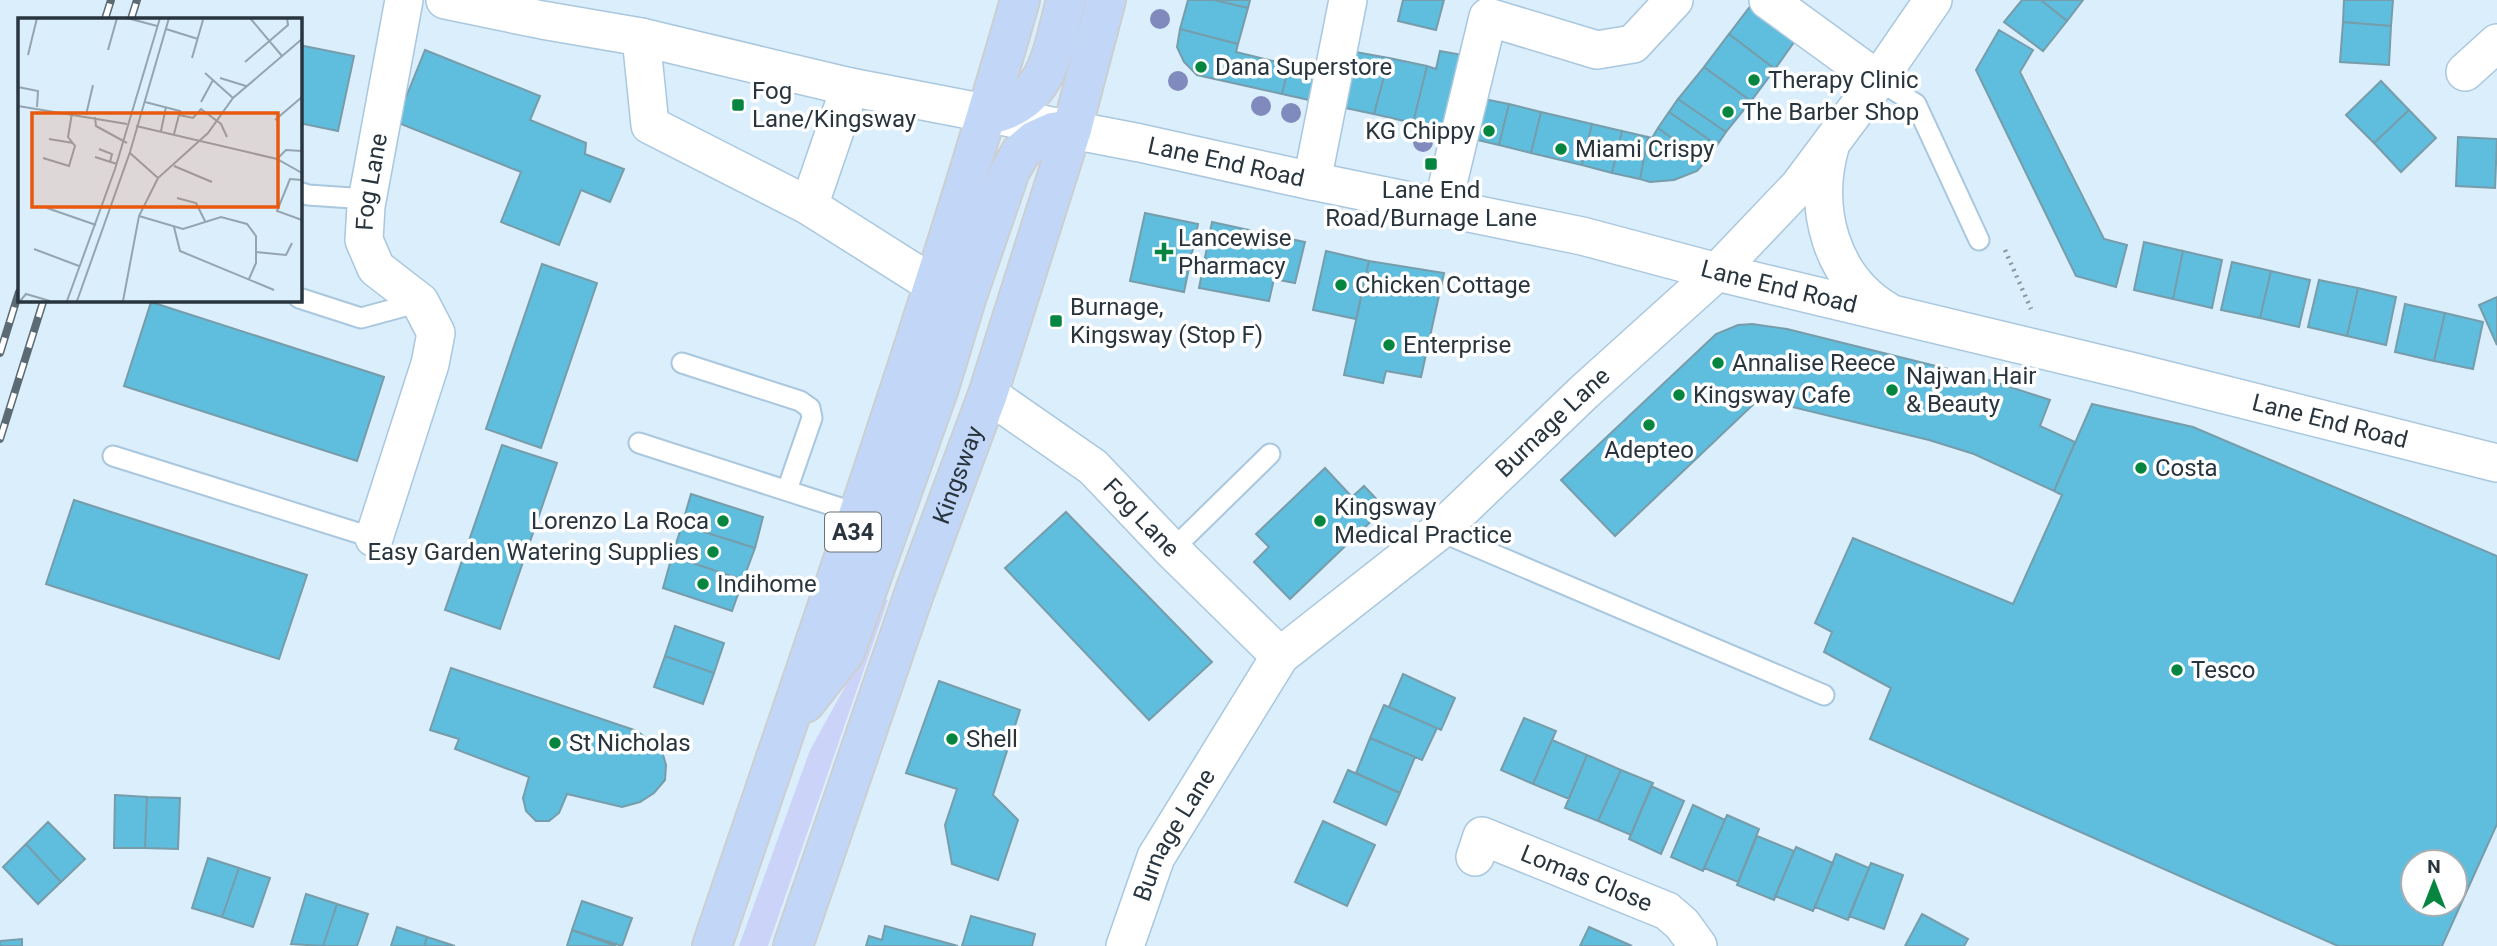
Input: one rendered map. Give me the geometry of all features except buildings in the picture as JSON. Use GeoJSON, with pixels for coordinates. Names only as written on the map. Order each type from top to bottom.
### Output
{"type":"FeatureCollection","features":[{"type":"Feature","properties":{"kind":"highway","name":"A34"},"geometry":{"type":"LineString","coordinates":[[712,946],[859,514],[950,291],[988,115],[1020,0]]}},
{"type":"Feature","properties":{"kind":"highway"},"geometry":{"type":"LineString","coordinates":[[988,115],[1015,107],[1037,88],[1045,71],[1066,0]]}},
{"type":"Feature","properties":{"kind":"highway","name":"Kingsway"},"geometry":{"type":"LineString","coordinates":[[793,946],[915,591],[988,394],[1072,130],[1106,0]]}},
{"type":"Feature","properties":{"kind":"highway"},"geometry":{"type":"LineString","coordinates":[[786,727],[845,652],[939,388],[950,291],[1021,152],[1035,140],[1053,132],[1072,130]]}},
{"type":"Feature","properties":{"kind":"highway"},"geometry":{"type":"LineString","coordinates":[[872,577],[915,591]]}},
{"type":"Feature","properties":{"kind":"street","name":"Fog Lane"},"geometry":{"type":"LineString","coordinates":[[374,538],[435,345],[436,332],[420,302],[376,268],[364,240],[367,199],[404,0]]}},
{"type":"Feature","properties":{"kind":"street"},"geometry":{"type":"LineString","coordinates":[[445,0],[544,10],[641,37],[850,86],[1072,130]]}},
{"type":"Feature","properties":{"kind":"street"},"geometry":{"type":"LineString","coordinates":[[1312,181],[1348,0]]}},
{"type":"Feature","properties":{"kind":"street"},"geometry":{"type":"LineString","coordinates":[[1442,208],[1490,9],[1597,50],[1633,44],[1674,0]]}},
{"type":"Feature","properties":{"kind":"street"},"geometry":{"type":"LineString","coordinates":[[1768,0],[1878,80]]}},
{"type":"Feature","properties":{"kind":"street","name":"Burnage Lane"},"geometry":{"type":"LineString","coordinates":[[1125,946],[1156,857],[1280,656],[1439,531],[1584,391],[1717,272],[1785,202],[1878,80],[1933,0]]}},
{"type":"Feature","properties":{"kind":"street"},"geometry":{"type":"LineString","coordinates":[[641,37],[650,125],[809,206],[950,291]]}},
{"type":"Feature","properties":{"kind":"street"},"geometry":{"type":"LineString","coordinates":[[2465,72],[2497,43]]}},
{"type":"Feature","properties":{"kind":"street"},"geometry":{"type":"LineString","coordinates":[[809,206],[850,86]]}},
{"type":"Feature","properties":{"kind":"street","name":"Lane End Road"},"geometry":{"type":"LineString","coordinates":[[1072,130],[1582,236],[1717,272],[2492,454]]}},
{"type":"Feature","properties":{"kind":"street","name":"Burnage Lane"},"geometry":{"type":"LineString","coordinates":[[1831,143],[1823,185],[1823,204],[1830,239],[1839,261],[1862,293],[1890,313]]}},
{"type":"Feature","properties":{"kind":"street","name":"Fog Lane"},"geometry":{"type":"LineString","coordinates":[[988,394],[1093,467],[1172,550],[1280,656]]}},
{"type":"Feature","properties":{"kind":"street","name":"Lomas Close"},"geometry":{"type":"LineString","coordinates":[[1475,857],[1482,836],[1667,911],[1682,924],[1698,946]]}},
{"type":"Feature","properties":{"kind":"lane"},"geometry":{"type":"LineString","coordinates":[[1878,80],[1916,104],[1979,240]]}},
{"type":"Feature","properties":{"kind":"lane"},"geometry":{"type":"LineString","coordinates":[[301,193],[367,199]]}},
{"type":"Feature","properties":{"kind":"lane"},"geometry":{"type":"LineString","coordinates":[[301,300],[361,318],[420,302]]}},
{"type":"Feature","properties":{"kind":"lane"},"geometry":{"type":"LineString","coordinates":[[682,363],[800,401],[810,408],[812,418],[787,490]]}},
{"type":"Feature","properties":{"kind":"lane"},"geometry":{"type":"LineString","coordinates":[[639,443],[859,514]]}},
{"type":"Feature","properties":{"kind":"lane"},"geometry":{"type":"LineString","coordinates":[[1172,550],[1270,454]]}},
{"type":"Feature","properties":{"kind":"lane"},"geometry":{"type":"LineString","coordinates":[[113,456],[374,538]]}},
{"type":"Feature","properties":{"kind":"lane"},"geometry":{"type":"LineString","coordinates":[[1439,531],[1824,695]]}},
{"type":"Feature","properties":{"kind":"path"},"geometry":{"type":"LineString","coordinates":[[1979,240],[2001,241],[2050,351]]}},
{"type":"Feature","properties":{"kind":"shaded area"},"geometry":{"type":"Polygon","coordinates":[[[880,599],[888,600],[768,946],[739,946],[810,750],[862,656],[880,599]]]}},
{"type":"Feature","properties":{"kind":"railway"},"geometry":{"type":"LineString","coordinates":[[105,18],[111,0]]}},
{"type":"Feature","properties":{"kind":"railway"},"geometry":{"type":"LineString","coordinates":[[131,18],[137,0]]}},
{"type":"Feature","properties":{"kind":"railway"},"geometry":{"type":"LineString","coordinates":[[0,353],[18,295]]}},
{"type":"Feature","properties":{"kind":"railway"},"geometry":{"type":"LineString","coordinates":[[0,439],[43,301]]}},
{"type":"Feature","properties":{"kind":"place","name":"Dana Superstore"},"geometry":{"type":"Point","coordinates":[1201,67]}},
{"type":"Feature","properties":{"kind":"place","name":"Therapy Clinic"},"geometry":{"type":"Point","coordinates":[1754,80]}},
{"type":"Feature","properties":{"kind":"place","name":"Fog Lane/Kingsway"},"geometry":{"type":"Point","coordinates":[738,105]}},
{"type":"Feature","properties":{"kind":"place","name":"The Barber Shop"},"geometry":{"type":"Point","coordinates":[1728,112]}},
{"type":"Feature","properties":{"kind":"place","name":"KG Chippy"},"geometry":{"type":"Point","coordinates":[1489,131]}},
{"type":"Feature","properties":{"kind":"place","name":"Miami Crispy"},"geometry":{"type":"Point","coordinates":[1561,149]}},
{"type":"Feature","properties":{"kind":"place","name":"Lane End Road/Burnage Lane"},"geometry":{"type":"Point","coordinates":[1431,164]}},
{"type":"Feature","properties":{"kind":"place","name":"Lancewise Pharmacy"},"geometry":{"type":"Point","coordinates":[1164,252]}},
{"type":"Feature","properties":{"kind":"place","name":"Chicken Cottage"},"geometry":{"type":"Point","coordinates":[1341,285]}},
{"type":"Feature","properties":{"kind":"place","name":"Burnage, Kingsway (Stop F)"},"geometry":{"type":"Point","coordinates":[1056,321]}},
{"type":"Feature","properties":{"kind":"place","name":"Enterprise"},"geometry":{"type":"Point","coordinates":[1389,345]}},
{"type":"Feature","properties":{"kind":"place","name":"Annalise Reece"},"geometry":{"type":"Point","coordinates":[1718,363]}},
{"type":"Feature","properties":{"kind":"place","name":"Najwan Hair & Beauty"},"geometry":{"type":"Point","coordinates":[1892,390]}},
{"type":"Feature","properties":{"kind":"place","name":"Kingsway Cafe"},"geometry":{"type":"Point","coordinates":[1679,395]}},
{"type":"Feature","properties":{"kind":"place","name":"Adepteo"},"geometry":{"type":"Point","coordinates":[1649,425]}},
{"type":"Feature","properties":{"kind":"place","name":"Costa"},"geometry":{"type":"Point","coordinates":[2141,468]}},
{"type":"Feature","properties":{"kind":"place","name":"Lorenzo La Roca"},"geometry":{"type":"Point","coordinates":[723,521]}},
{"type":"Feature","properties":{"kind":"place","name":"Kingsway Medical Practice"},"geometry":{"type":"Point","coordinates":[1320,521]}},
{"type":"Feature","properties":{"kind":"place","name":"Easy Garden Watering Supplies"},"geometry":{"type":"Point","coordinates":[713,552]}},
{"type":"Feature","properties":{"kind":"place","name":"Indihome"},"geometry":{"type":"Point","coordinates":[703,584]}},
{"type":"Feature","properties":{"kind":"place","name":"Tesco"},"geometry":{"type":"Point","coordinates":[2177,670]}},
{"type":"Feature","properties":{"kind":"place","name":"Shell"},"geometry":{"type":"Point","coordinates":[952,739]}},
{"type":"Feature","properties":{"kind":"place","name":"St Nicholas"},"geometry":{"type":"Point","coordinates":[555,743]}}]}
